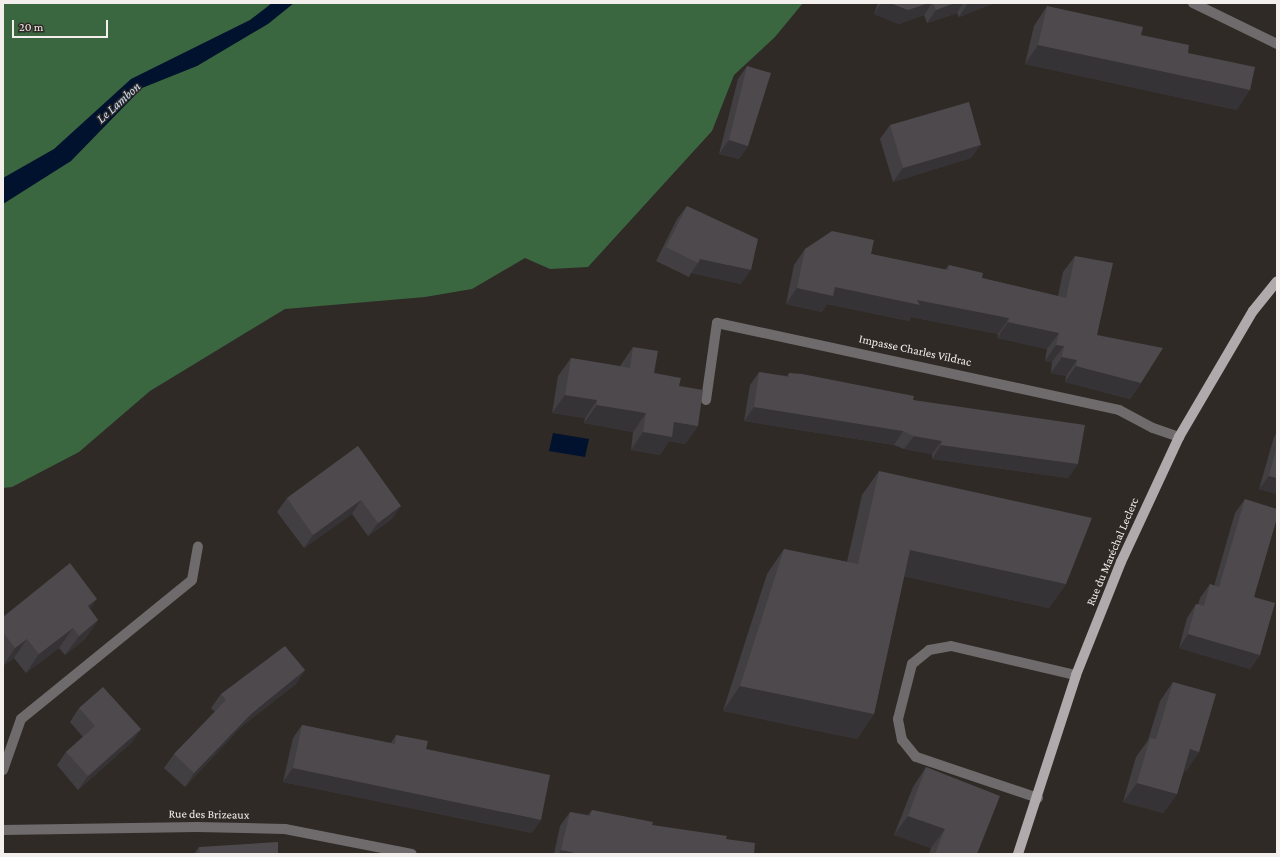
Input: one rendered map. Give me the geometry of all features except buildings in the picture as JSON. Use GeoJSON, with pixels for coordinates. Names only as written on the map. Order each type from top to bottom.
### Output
{"type":"FeatureCollection","features":[{"type":"Feature","properties":{"kind":"main road","name":"Rue du Maréchal Leclerc"},"geometry":{"type":"LineString","coordinates":[[1018,854],[1038,798],[1076,676],[1121,562],[1179,437],[1253,311],[1277,281]]}},
{"type":"Feature","properties":{"kind":"street"},"geometry":{"type":"LineString","coordinates":[[1194,3],[1277,44]]}},
{"type":"Feature","properties":{"kind":"street","name":"Impasse Charles Vildrac"},"geometry":{"type":"LineString","coordinates":[[706,400],[717,323],[1118,410],[1153,428],[1179,437]]}},
{"type":"Feature","properties":{"kind":"street"},"geometry":{"type":"LineString","coordinates":[[3,770],[21,719],[192,580],[198,547]]}},
{"type":"Feature","properties":{"kind":"street"},"geometry":{"type":"LineString","coordinates":[[1038,798],[916,757],[902,740],[898,719],[912,664],[929,650],[951,646],[1076,676]]}},
{"type":"Feature","properties":{"kind":"street","name":"Rue des Brizeaux"},"geometry":{"type":"LineString","coordinates":[[3,830],[197,827],[285,829],[412,854]]}},
{"type":"Feature","properties":{"kind":"green space"},"geometry":{"type":"Polygon","coordinates":[[[3,3],[803,3],[775,37],[734,75],[712,131],[588,267],[550,269],[525,258],[472,289],[425,297],[285,309],[150,391],[79,452],[12,487],[3,488],[3,3]]]}},
{"type":"Feature","properties":{"kind":"water","name":"Le Lambon"},"geometry":{"type":"Polygon","coordinates":[[[272,3],[294,3],[268,24],[197,66],[142,88],[71,161],[3,204],[3,178],[54,149],[131,79],[250,20],[272,3]]]}},
{"type":"Feature","properties":{"kind":"water"},"geometry":{"type":"Polygon","coordinates":[[[553,433],[589,439],[585,457],[549,451],[553,433]]]}}]}
